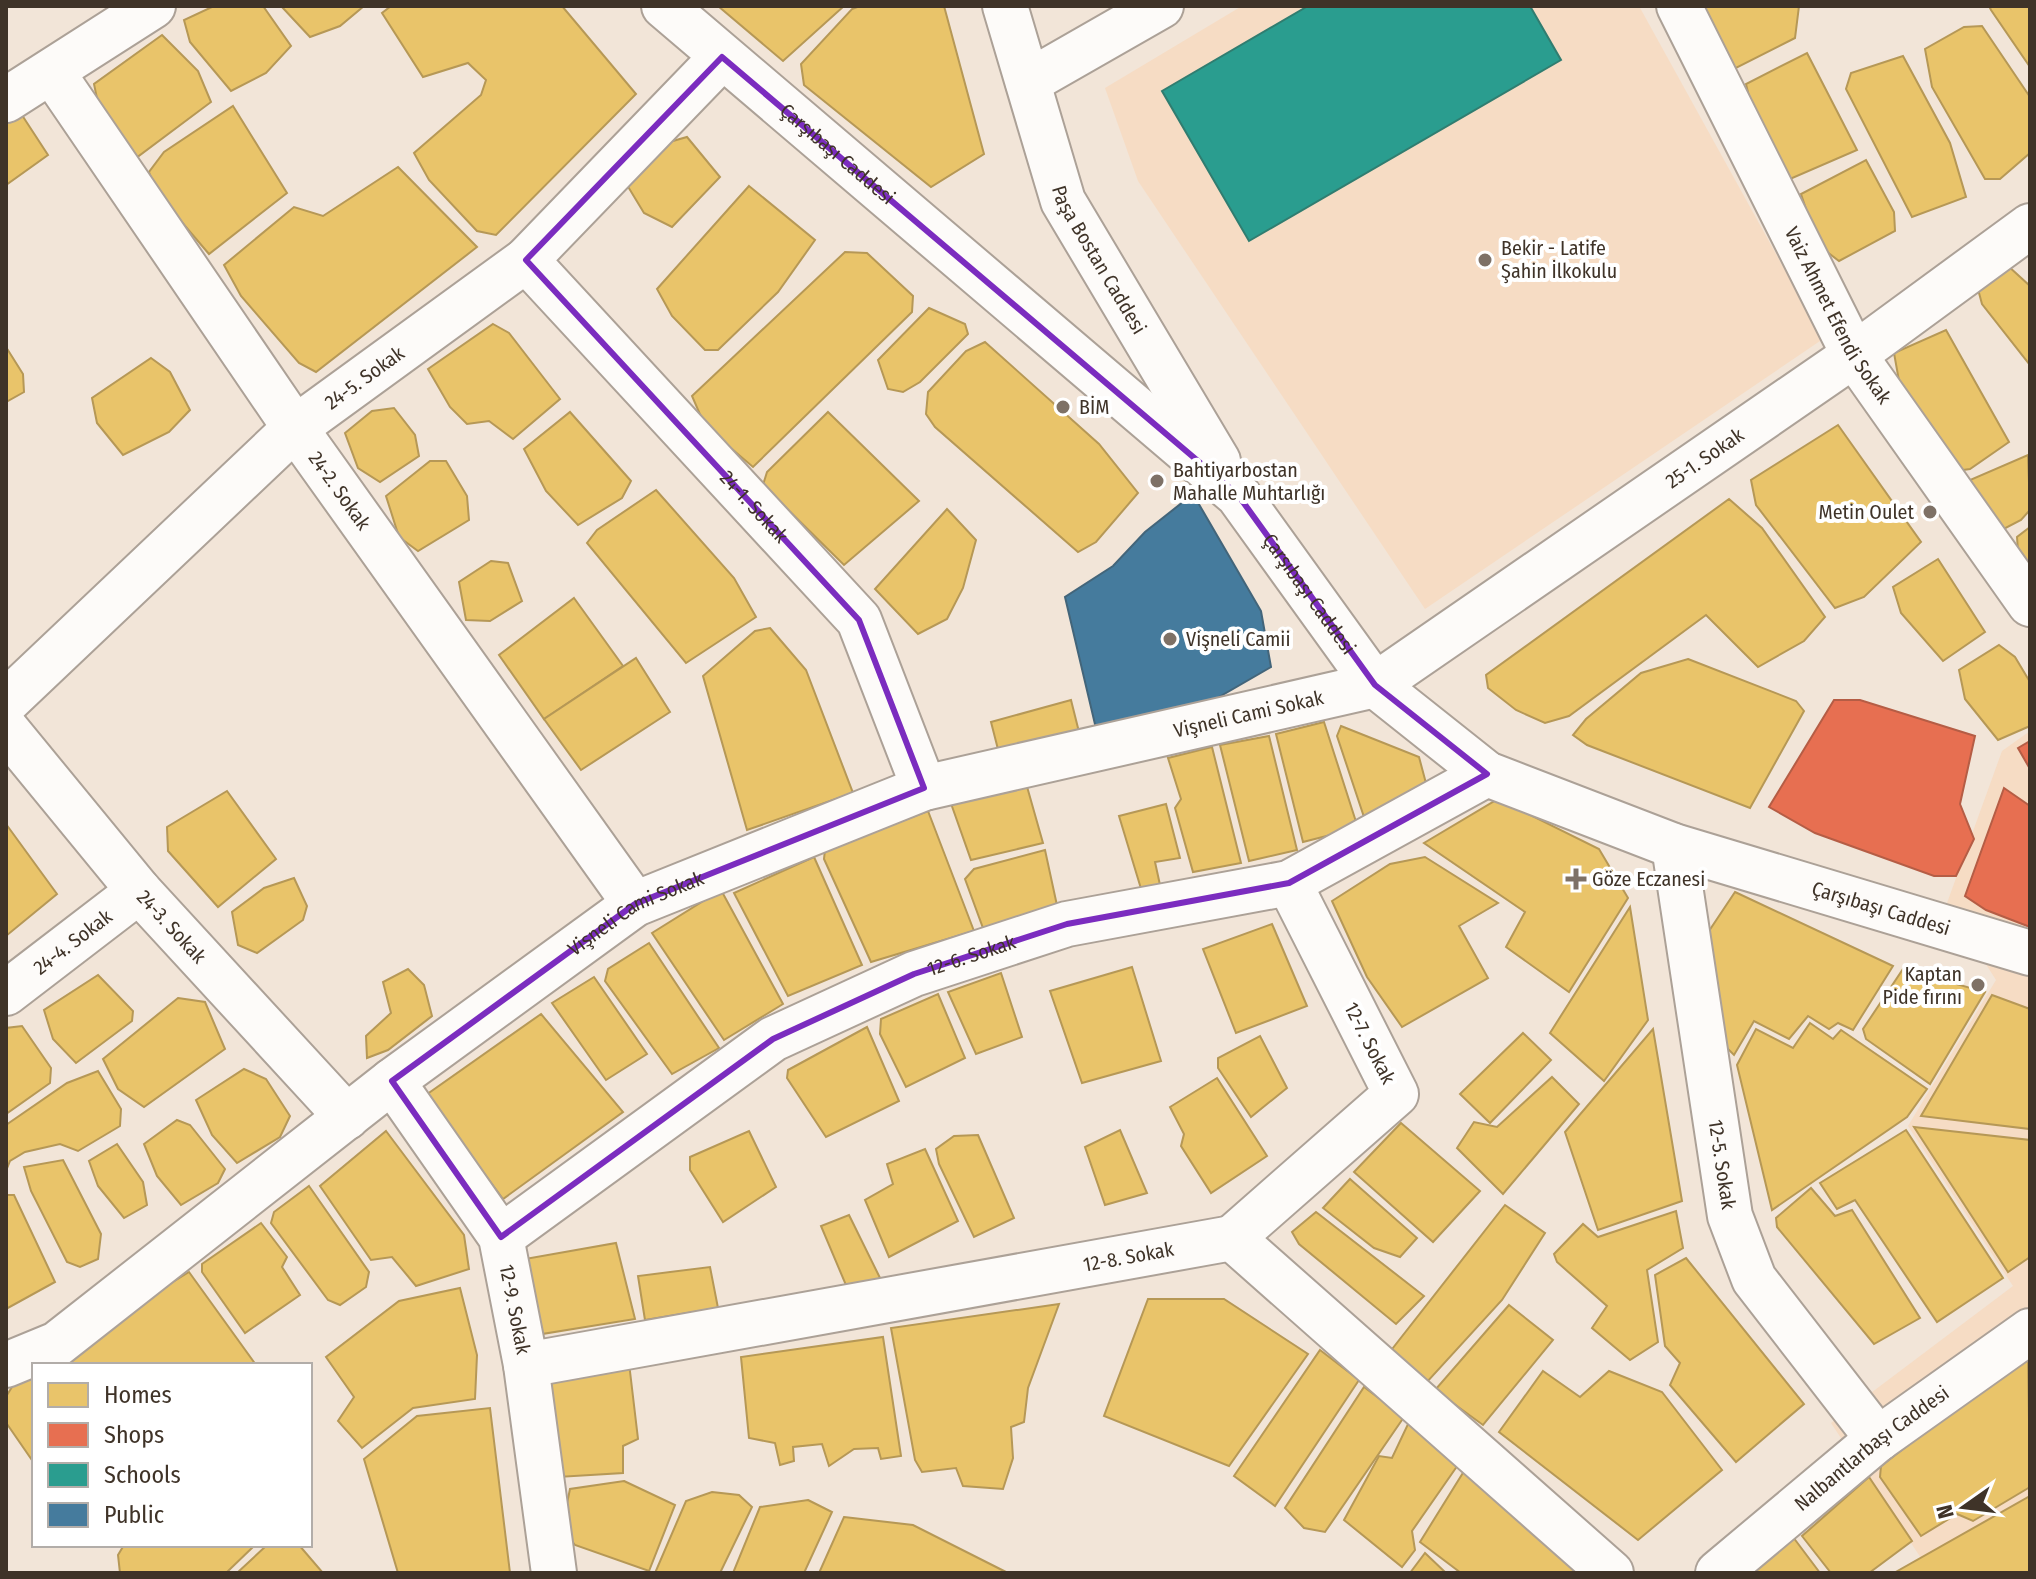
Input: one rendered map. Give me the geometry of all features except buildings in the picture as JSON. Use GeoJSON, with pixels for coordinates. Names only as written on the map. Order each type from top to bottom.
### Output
{"type":"FeatureCollection","features":[{"type":"Feature","properties":{"kind":"street"},"geometry":{"type":"LineString","coordinates":[[6,100],[153,6]]}},
{"type":"Feature","properties":{"kind":"street","name":"Çarşıbaşı Caddesi"},"geometry":{"type":"LineString","coordinates":[[664,6],[1238,495],[1375,685],[1487,774],[1674,846],[2030,953]]}},
{"type":"Feature","properties":{"kind":"street","name":"Paşa Bostan Caddesi"},"geometry":{"type":"LineString","coordinates":[[1005,6],[1063,201],[1238,495]]}},
{"type":"Feature","properties":{"kind":"street"},"geometry":{"type":"LineString","coordinates":[[1028,82],[1161,6]]}},
{"type":"Feature","properties":{"kind":"street","name":"Vaiz Ahmet Efendi Sokak"},"geometry":{"type":"LineString","coordinates":[[1679,6],[1854,355],[2030,604]]}},
{"type":"Feature","properties":{"kind":"street","name":"24-5. Sokak"},"geometry":{"type":"LineString","coordinates":[[6,702],[295,428],[526,260],[722,57]]}},
{"type":"Feature","properties":{"kind":"street","name":"24-2. Sokak"},"geometry":{"type":"LineString","coordinates":[[52,72],[295,428],[635,904]]}},
{"type":"Feature","properties":{"kind":"street","name":"25-1. Sokak"},"geometry":{"type":"LineString","coordinates":[[1375,685],[1854,355],[2030,226]]}},
{"type":"Feature","properties":{"kind":"street","name":"24-1. Sokak"},"geometry":{"type":"LineString","coordinates":[[526,260],[859,620],[924,788]]}},
{"type":"Feature","properties":{"kind":"street","name":"Vişneli Cami Sokak"},"geometry":{"type":"LineString","coordinates":[[6,1365],[57,1344],[392,1081],[635,904],[924,788],[1375,685]]}},
{"type":"Feature","properties":{"kind":"street","name":"24-3. Sokak"},"geometry":{"type":"LineString","coordinates":[[6,729],[139,891],[347,1117]]}},
{"type":"Feature","properties":{"kind":"street","name":"12-6. Sokak"},"geometry":{"type":"LineString","coordinates":[[501,1237],[773,1039],[914,974],[1067,924],[1289,883],[1487,774]]}},
{"type":"Feature","properties":{"kind":"street","name":"12-5. Sokak"},"geometry":{"type":"LineString","coordinates":[[1674,846],[1730,1216],[1754,1279],[1878,1439]]}},
{"type":"Feature","properties":{"kind":"street","name":"12-7. Sokak"},"geometry":{"type":"LineString","coordinates":[[1232,1238],[1396,1094],[1289,883]]}},
{"type":"Feature","properties":{"kind":"street","name":"24-4. Sokak"},"geometry":{"type":"LineString","coordinates":[[6,993],[139,891]]}},
{"type":"Feature","properties":{"kind":"street","name":"12-9. Sokak"},"geometry":{"type":"LineString","coordinates":[[392,1081],[501,1237],[526,1365],[554,1573]]}},
{"type":"Feature","properties":{"kind":"street"},"geometry":{"type":"LineString","coordinates":[[1232,1238],[1611,1573]]}},
{"type":"Feature","properties":{"kind":"street","name":"12-8. Sokak"},"geometry":{"type":"LineString","coordinates":[[526,1365],[1232,1238]]}},
{"type":"Feature","properties":{"kind":"street","name":"Nalbantlarbaşı Caddesi"},"geometry":{"type":"LineString","coordinates":[[1718,1573],[1878,1439],[2030,1331]]}},
{"type":"Feature","properties":{"kind":"highlighted area"},"geometry":{"type":"Polygon","coordinates":[[[722,57],[1238,495],[1375,685],[1487,774],[1289,883],[1067,924],[914,974],[773,1039],[501,1237],[392,1081],[635,904],[924,788],[859,620],[526,260],[722,57]]]}},
{"type":"Feature","properties":{"kind":"shaded area","name":"Bekir - Latife Şahin İlkokulu"},"geometry":{"type":"Polygon","coordinates":[[[1242,6],[1639,6],[1823,339],[1425,609],[1138,181],[1105,88],[1242,6]]]}},
{"type":"Feature","properties":{"kind":"shaded area"},"geometry":{"type":"Polygon","coordinates":[[[2030,731],[2030,1573],[1931,1573],[1831,1423],[2013,1286],[1908,1126],[1996,980],[1947,903],[2002,751],[2030,731]]]}},
{"type":"Feature","properties":{"kind":"place","name":"Bekir - Latife Şahin İlkokulu"},"geometry":{"type":"Point","coordinates":[1485,260]}},
{"type":"Feature","properties":{"kind":"place","name":"BİM"},"geometry":{"type":"Point","coordinates":[1063,407]}},
{"type":"Feature","properties":{"kind":"place","name":"Bahtiyarbostan Mahalle Muhtarlığı"},"geometry":{"type":"Point","coordinates":[1157,481]}},
{"type":"Feature","properties":{"kind":"place","name":"Metin Oulet"},"geometry":{"type":"Point","coordinates":[1930,512]}},
{"type":"Feature","properties":{"kind":"place","name":"Vişneli Camii"},"geometry":{"type":"Point","coordinates":[1170,639]}},
{"type":"Feature","properties":{"kind":"place","name":"Göze Eczanesi"},"geometry":{"type":"Point","coordinates":[1576,879]}},
{"type":"Feature","properties":{"kind":"place","name":"Kaptan Pide fırını"},"geometry":{"type":"Point","coordinates":[1978,985]}}]}
